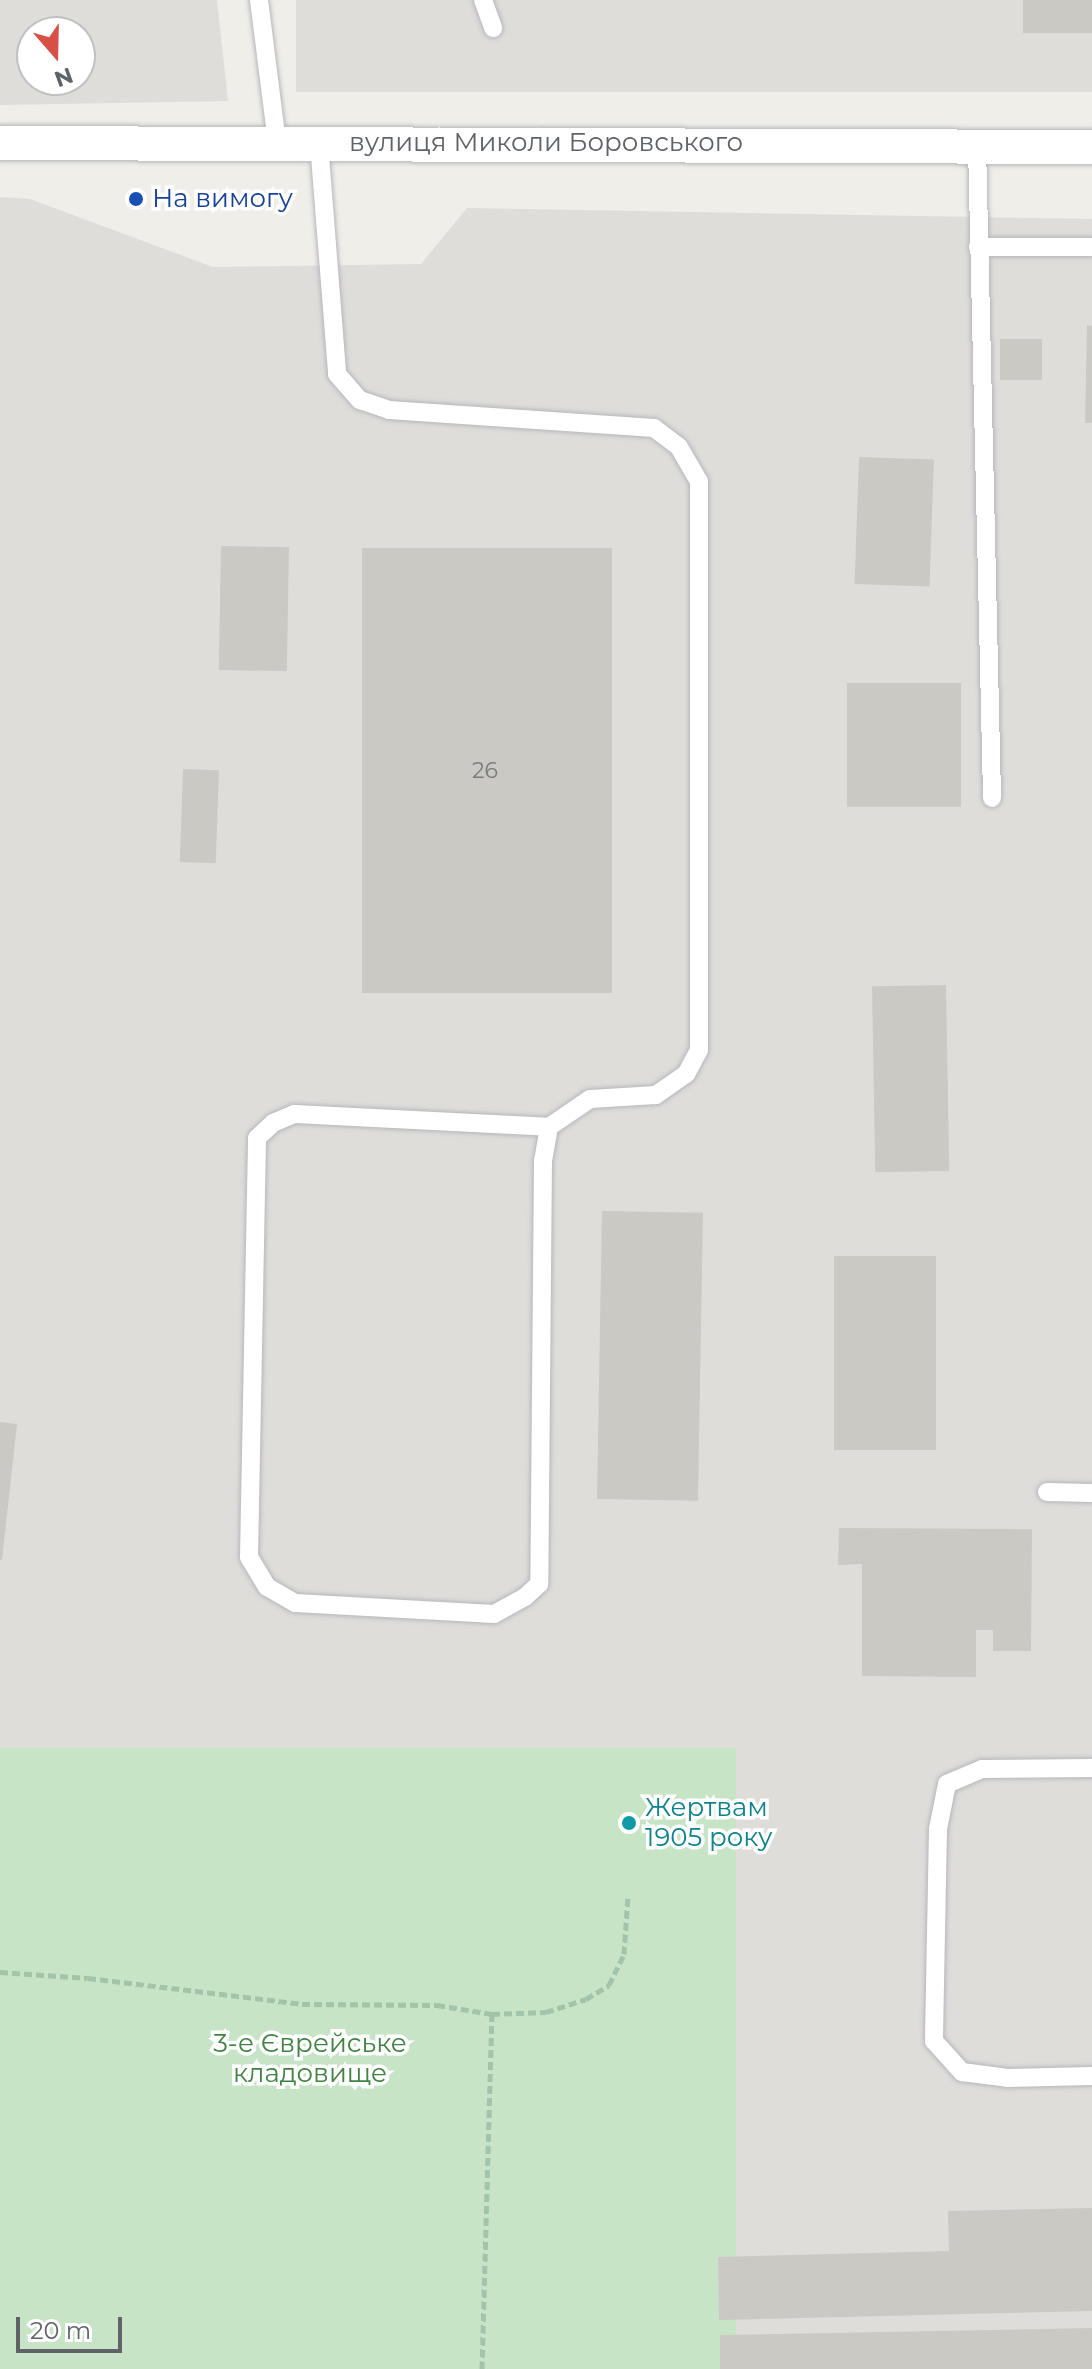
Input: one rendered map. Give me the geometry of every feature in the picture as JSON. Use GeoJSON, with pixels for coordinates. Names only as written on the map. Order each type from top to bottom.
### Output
{"type":"FeatureCollection","features":[{"type":"Feature","properties":{"kind":"street","name":"вулиця Миколи Боровського"},"geometry":{"type":"LineString","coordinates":[[0,143],[1092,147]]}},
{"type":"Feature","properties":{"kind":"lane"},"geometry":{"type":"LineString","coordinates":[[259,0],[277,142]]}},
{"type":"Feature","properties":{"kind":"lane"},"geometry":{"type":"LineString","coordinates":[[483,0],[493,28]]}},
{"type":"Feature","properties":{"kind":"lane"},"geometry":{"type":"LineString","coordinates":[[319,143],[337,374],[360,400],[389,410],[654,428],[679,447],[699,481],[699,1050],[686,1074],[656,1095],[590,1099],[549,1127],[294,1114],[273,1123],[257,1138],[249,1557],[267,1587],[295,1603],[494,1614],[525,1597],[539,1584],[543,1161],[549,1127]]}},
{"type":"Feature","properties":{"kind":"lane"},"geometry":{"type":"LineString","coordinates":[[977,145],[992,798]]}},
{"type":"Feature","properties":{"kind":"lane"},"geometry":{"type":"LineString","coordinates":[[978,247],[1092,247]]}},
{"type":"Feature","properties":{"kind":"lane"},"geometry":{"type":"LineString","coordinates":[[1047,1492],[1092,1493]]}},
{"type":"Feature","properties":{"kind":"lane"},"geometry":{"type":"LineString","coordinates":[[1092,1768],[982,1769],[947,1784],[938,1829],[934,2041],[962,2072],[1008,2078],[1092,2076]]}},
{"type":"Feature","properties":{"kind":"path"},"geometry":{"type":"LineString","coordinates":[[0,1972],[88,1978],[302,2004],[437,2005],[492,2014],[546,2012],[586,1999],[609,1985],[624,1954],[628,1897]]}},
{"type":"Feature","properties":{"kind":"path"},"geometry":{"type":"LineString","coordinates":[[482,2369],[492,2014]]}},
{"type":"Feature","properties":{"kind":"shaded area"},"geometry":{"type":"Polygon","coordinates":[[[0,0],[217,0],[228,101],[0,105],[0,0]]]}},
{"type":"Feature","properties":{"kind":"shaded area"},"geometry":{"type":"Polygon","coordinates":[[[296,0],[1092,0],[1092,92],[296,92],[296,0]]]}},
{"type":"Feature","properties":{"kind":"shaded area"},"geometry":{"type":"Polygon","coordinates":[[[0,197],[30,199],[213,267],[421,264],[467,208],[1092,219],[1092,2369],[712,2369],[736,1750],[0,1748],[0,197]]]}},
{"type":"Feature","properties":{"kind":"green space","name":"3-е Єврейське кладовище"},"geometry":{"type":"Polygon","coordinates":[[[0,1748],[736,1748],[736,2369],[0,2369],[0,1748]]]}},
{"type":"Feature","properties":{"kind":"building"},"geometry":{"type":"Polygon","coordinates":[[[1023,0],[1092,0],[1092,33],[1023,33],[1023,0]]]}},
{"type":"Feature","properties":{"kind":"building"},"geometry":{"type":"Polygon","coordinates":[[[1087,325],[1092,326],[1092,423],[1085,423],[1087,325]]]}},
{"type":"Feature","properties":{"kind":"building"},"geometry":{"type":"Polygon","coordinates":[[[1000,339],[1042,339],[1042,380],[1000,380],[1000,339]]]}},
{"type":"Feature","properties":{"kind":"building"},"geometry":{"type":"Polygon","coordinates":[[[859,457],[934,460],[930,587],[855,584],[859,457]]]}},
{"type":"Feature","properties":{"kind":"building"},"geometry":{"type":"Polygon","coordinates":[[[221,546],[289,547],[287,671],[219,670],[221,546]]]}},
{"type":"Feature","properties":{"kind":"building"},"geometry":{"type":"Polygon","coordinates":[[[362,548],[612,548],[612,993],[362,993],[362,548]]]}},
{"type":"Feature","properties":{"kind":"building"},"geometry":{"type":"Polygon","coordinates":[[[847,683],[961,683],[961,807],[847,807],[847,683]]]}},
{"type":"Feature","properties":{"kind":"building"},"geometry":{"type":"Polygon","coordinates":[[[183,769],[219,770],[216,863],[180,862],[183,769]]]}},
{"type":"Feature","properties":{"kind":"building"},"geometry":{"type":"Polygon","coordinates":[[[946,985],[949,1171],[875,1172],[872,986],[946,985]]]}},
{"type":"Feature","properties":{"kind":"building"},"geometry":{"type":"Polygon","coordinates":[[[602,1211],[703,1213],[698,1501],[597,1499],[602,1211]]]}},
{"type":"Feature","properties":{"kind":"building"},"geometry":{"type":"Polygon","coordinates":[[[834,1256],[936,1256],[936,1450],[834,1450],[834,1256]]]}},
{"type":"Feature","properties":{"kind":"building"},"geometry":{"type":"Polygon","coordinates":[[[0,1422],[17,1424],[2,1560],[0,1560],[0,1422]]]}},
{"type":"Feature","properties":{"kind":"building"},"geometry":{"type":"Polygon","coordinates":[[[839,1528],[1032,1529],[1031,1651],[993,1651],[993,1630],[976,1630],[976,1677],[862,1676],[862,1564],[838,1565],[839,1528]]]}},
{"type":"Feature","properties":{"kind":"building"},"geometry":{"type":"Polygon","coordinates":[[[1092,2208],[1092,2311],[719,2320],[718,2257],[949,2251],[948,2211],[1092,2208]]]}},
{"type":"Feature","properties":{"kind":"building"},"geometry":{"type":"Polygon","coordinates":[[[1092,2328],[1092,2369],[720,2369],[720,2335],[1092,2328]]]}},
{"type":"Feature","properties":{"kind":"place","name":"На вимогу"},"geometry":{"type":"Point","coordinates":[136,199]}},
{"type":"Feature","properties":{"kind":"place","name":"Жертвам 1905 року"},"geometry":{"type":"Point","coordinates":[629,1823]}}]}
